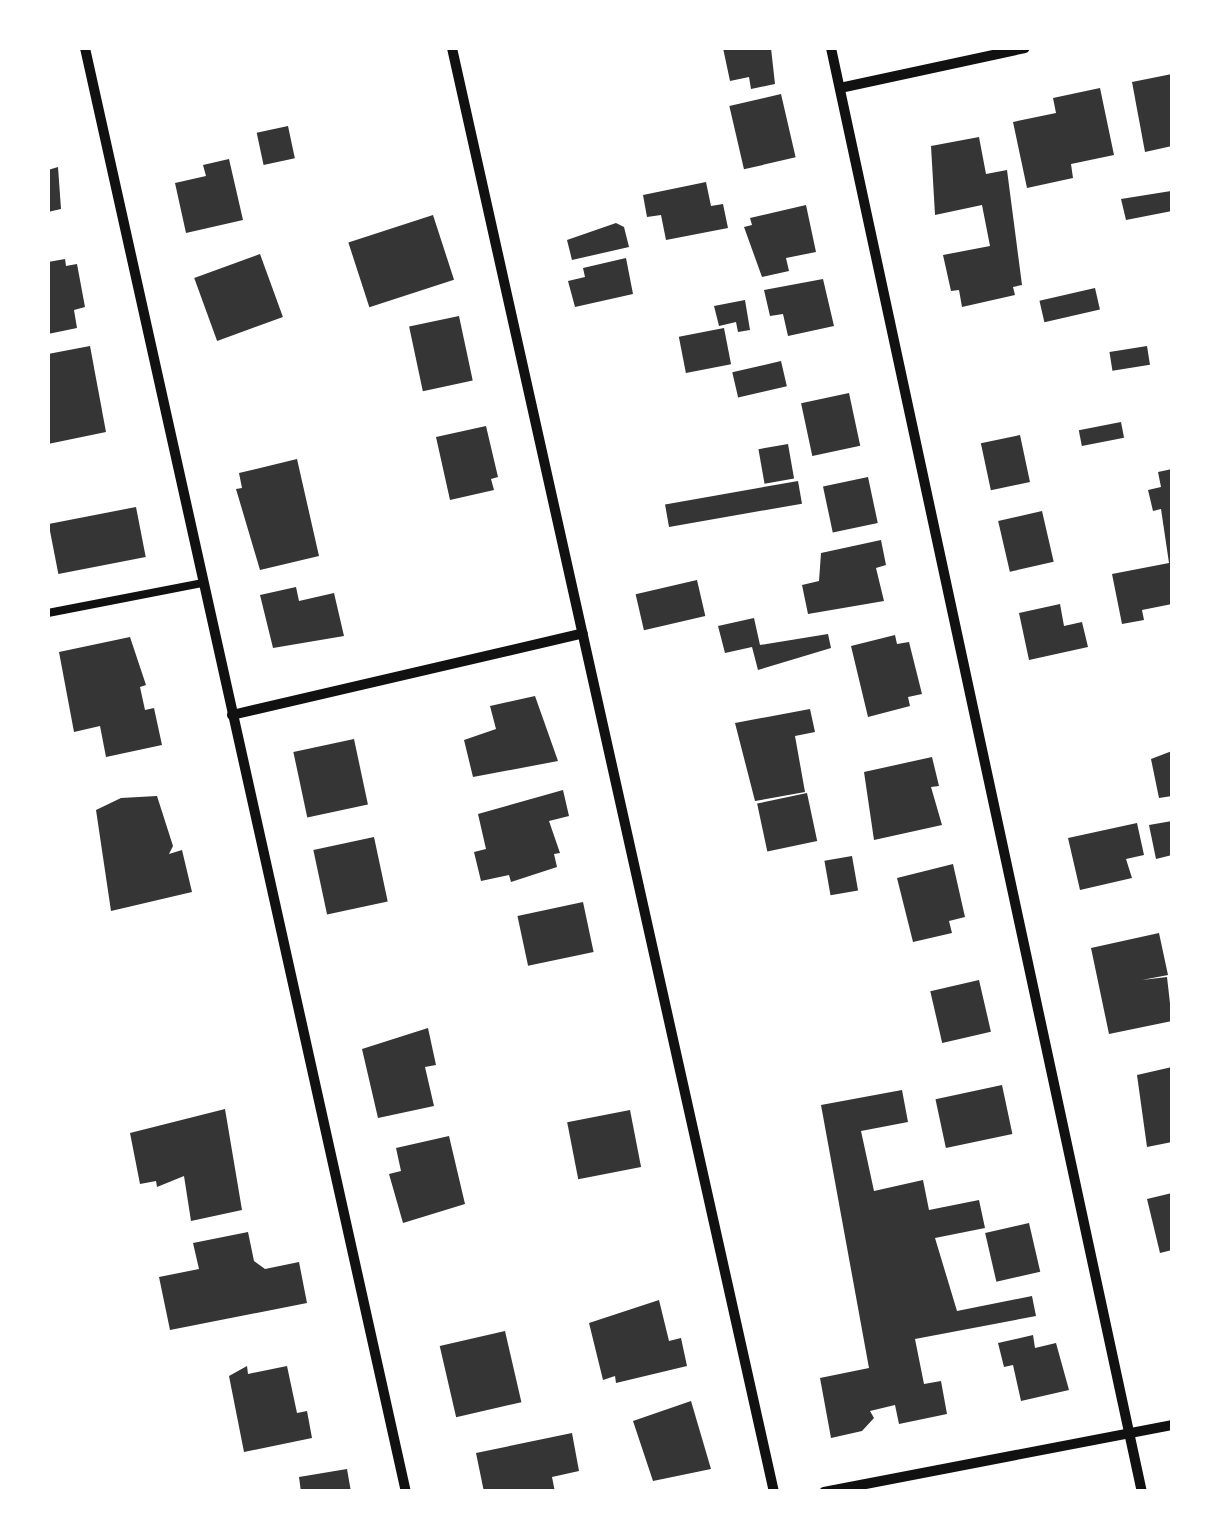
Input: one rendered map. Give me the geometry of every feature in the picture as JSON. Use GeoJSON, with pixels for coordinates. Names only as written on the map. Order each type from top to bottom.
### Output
{"type":"FeatureCollection","features":[{"type":"Feature","properties":{"kind":"street"},"geometry":{"type":"LineString","coordinates":[[85,48],[406,1492]]}},
{"type":"Feature","properties":{"kind":"street"},"geometry":{"type":"LineString","coordinates":[[452,48],[774,1492]]}},
{"type":"Feature","properties":{"kind":"street"},"geometry":{"type":"LineString","coordinates":[[831,48],[1142,1492]]}},
{"type":"Feature","properties":{"kind":"street"},"geometry":{"type":"LineString","coordinates":[[840,88],[1025,48]]}},
{"type":"Feature","properties":{"kind":"street"},"geometry":{"type":"LineString","coordinates":[[232,715],[583,634]]}},
{"type":"Feature","properties":{"kind":"street"},"geometry":{"type":"LineString","coordinates":[[824,1492],[1172,1425]]}},
{"type":"Feature","properties":{"kind":"lane"},"geometry":{"type":"LineString","coordinates":[[48,613],[203,583]]}},
{"type":"Feature","properties":{"kind":"building"},"geometry":{"type":"Polygon","coordinates":[[[723,48],[771,48],[775,84],[751,89],[749,77],[730,81],[723,48]]]}},
{"type":"Feature","properties":{"kind":"building"},"geometry":{"type":"Polygon","coordinates":[[[1172,74],[1172,146],[1145,152],[1132,82],[1172,74]]]}},
{"type":"Feature","properties":{"kind":"building"},"geometry":{"type":"Polygon","coordinates":[[[1100,88],[1114,155],[1071,164],[1073,178],[1027,188],[1013,122],[1056,113],[1053,98],[1100,88]]]}},
{"type":"Feature","properties":{"kind":"building"},"geometry":{"type":"Polygon","coordinates":[[[781,94],[796,157],[744,169],[729,106],[781,94]]]}},
{"type":"Feature","properties":{"kind":"building"},"geometry":{"type":"Polygon","coordinates":[[[288,126],[295,158],[264,165],[257,133],[288,126]]]}},
{"type":"Feature","properties":{"kind":"building"},"geometry":{"type":"Polygon","coordinates":[[[979,137],[986,174],[1007,170],[1022,285],[1013,287],[1015,295],[962,307],[959,290],[951,291],[943,255],[990,246],[982,205],[935,215],[931,146],[979,137]]]}},
{"type":"Feature","properties":{"kind":"building"},"geometry":{"type":"Polygon","coordinates":[[[229,159],[243,220],[186,233],[175,183],[206,176],[203,165],[229,159]]]}},
{"type":"Feature","properties":{"kind":"building"},"geometry":{"type":"Polygon","coordinates":[[[58,167],[61,209],[48,212],[48,170],[58,167]]]}},
{"type":"Feature","properties":{"kind":"building"},"geometry":{"type":"Polygon","coordinates":[[[706,182],[711,206],[723,204],[728,228],[666,240],[661,215],[647,217],[643,195],[706,182]]]}},
{"type":"Feature","properties":{"kind":"building"},"geometry":{"type":"Polygon","coordinates":[[[1171,191],[1172,211],[1126,220],[1121,199],[1171,191]]]}},
{"type":"Feature","properties":{"kind":"building"},"geometry":{"type":"Polygon","coordinates":[[[806,205],[816,252],[786,258],[789,271],[762,277],[744,227],[752,225],[750,218],[806,205]]]}},
{"type":"Feature","properties":{"kind":"building"},"geometry":{"type":"Polygon","coordinates":[[[433,215],[454,280],[369,307],[348,243],[433,215]]]}},
{"type":"Feature","properties":{"kind":"building"},"geometry":{"type":"Polygon","coordinates":[[[616,223],[624,227],[629,247],[572,260],[567,240],[616,223]]]}},
{"type":"Feature","properties":{"kind":"building"},"geometry":{"type":"Polygon","coordinates":[[[260,254],[283,317],[217,341],[194,278],[260,254]]]}},
{"type":"Feature","properties":{"kind":"building"},"geometry":{"type":"Polygon","coordinates":[[[626,258],[633,294],[575,307],[568,281],[585,277],[583,268],[626,258]]]}},
{"type":"Feature","properties":{"kind":"building"},"geometry":{"type":"Polygon","coordinates":[[[65,259],[66,266],[77,264],[85,307],[74,310],[77,328],[48,334],[48,262],[65,259]]]}},
{"type":"Feature","properties":{"kind":"building"},"geometry":{"type":"Polygon","coordinates":[[[823,279],[834,326],[788,336],[783,314],[770,316],[764,290],[823,279]]]}},
{"type":"Feature","properties":{"kind":"building"},"geometry":{"type":"Polygon","coordinates":[[[1095,288],[1100,309],[1044,322],[1039,301],[1095,288]]]}},
{"type":"Feature","properties":{"kind":"building"},"geometry":{"type":"Polygon","coordinates":[[[745,300],[750,330],[738,332],[736,322],[719,326],[714,306],[745,300]]]}},
{"type":"Feature","properties":{"kind":"building"},"geometry":{"type":"Polygon","coordinates":[[[459,316],[473,381],[423,391],[409,327],[459,316]]]}},
{"type":"Feature","properties":{"kind":"building"},"geometry":{"type":"Polygon","coordinates":[[[724,328],[731,364],[686,373],[679,337],[724,328]]]}},
{"type":"Feature","properties":{"kind":"building"},"geometry":{"type":"Polygon","coordinates":[[[90,346],[106,432],[48,444],[48,354],[90,346]]]}},
{"type":"Feature","properties":{"kind":"building"},"geometry":{"type":"Polygon","coordinates":[[[1147,346],[1150,365],[1112,371],[1109,352],[1147,346]]]}},
{"type":"Feature","properties":{"kind":"building"},"geometry":{"type":"Polygon","coordinates":[[[781,361],[787,386],[738,398],[732,372],[781,361]]]}},
{"type":"Feature","properties":{"kind":"building"},"geometry":{"type":"Polygon","coordinates":[[[849,393],[860,446],[812,456],[801,403],[849,393]]]}},
{"type":"Feature","properties":{"kind":"building"},"geometry":{"type":"Polygon","coordinates":[[[1121,422],[1124,438],[1082,446],[1079,430],[1121,422]]]}},
{"type":"Feature","properties":{"kind":"building"},"geometry":{"type":"Polygon","coordinates":[[[486,426],[498,477],[491,479],[494,490],[450,500],[436,437],[486,426]]]}},
{"type":"Feature","properties":{"kind":"building"},"geometry":{"type":"Polygon","coordinates":[[[1020,435],[1030,482],[991,490],[981,443],[1020,435]]]}},
{"type":"Feature","properties":{"kind":"building"},"geometry":{"type":"Polygon","coordinates":[[[788,444],[794,478],[765,484],[758,449],[788,444]]]}},
{"type":"Feature","properties":{"kind":"building"},"geometry":{"type":"Polygon","coordinates":[[[297,459],[319,556],[260,570],[236,489],[242,488],[239,473],[297,459]]]}},
{"type":"Feature","properties":{"kind":"building"},"geometry":{"type":"Polygon","coordinates":[[[1172,469],[1172,604],[1142,610],[1144,620],[1122,624],[1112,574],[1169,563],[1161,509],[1153,511],[1148,490],[1161,487],[1158,472],[1172,469]]]}},
{"type":"Feature","properties":{"kind":"building"},"geometry":{"type":"Polygon","coordinates":[[[868,477],[878,523],[833,533],[823,487],[868,477]]]}},
{"type":"Feature","properties":{"kind":"building"},"geometry":{"type":"Polygon","coordinates":[[[798,481],[802,504],[669,527],[665,504],[798,481]]]}},
{"type":"Feature","properties":{"kind":"building"},"geometry":{"type":"Polygon","coordinates":[[[136,507],[146,557],[58,574],[49,524],[136,507]]]}},
{"type":"Feature","properties":{"kind":"building"},"geometry":{"type":"Polygon","coordinates":[[[1042,511],[1054,562],[1010,572],[998,521],[1042,511]]]}},
{"type":"Feature","properties":{"kind":"building"},"geometry":{"type":"Polygon","coordinates":[[[881,540],[886,565],[876,568],[884,601],[808,614],[802,585],[819,581],[821,553],[881,540]]]}},
{"type":"Feature","properties":{"kind":"building"},"geometry":{"type":"Polygon","coordinates":[[[697,580],[705,616],[644,630],[636,594],[697,580]]]}},
{"type":"Feature","properties":{"kind":"building"},"geometry":{"type":"Polygon","coordinates":[[[296,587],[299,601],[334,593],[344,636],[273,648],[260,595],[296,587]]]}},
{"type":"Feature","properties":{"kind":"building"},"geometry":{"type":"Polygon","coordinates":[[[1060,604],[1064,626],[1082,622],[1088,647],[1029,660],[1019,613],[1060,604]]]}},
{"type":"Feature","properties":{"kind":"building"},"geometry":{"type":"Polygon","coordinates":[[[754,618],[760,645],[828,634],[831,648],[758,670],[752,647],[725,653],[718,626],[754,618]]]}},
{"type":"Feature","properties":{"kind":"building"},"geometry":{"type":"Polygon","coordinates":[[[895,635],[897,644],[909,642],[922,694],[908,697],[910,706],[868,717],[851,646],[895,635]]]}},
{"type":"Feature","properties":{"kind":"building"},"geometry":{"type":"Polygon","coordinates":[[[130,637],[146,685],[140,687],[145,710],[154,708],[162,745],[106,757],[100,726],[74,732],[59,652],[130,637]]]}},
{"type":"Feature","properties":{"kind":"building"},"geometry":{"type":"Polygon","coordinates":[[[535,696],[558,761],[473,777],[464,740],[496,729],[490,706],[535,696]]]}},
{"type":"Feature","properties":{"kind":"building"},"geometry":{"type":"Polygon","coordinates":[[[810,709],[815,732],[795,736],[805,792],[755,801],[735,723],[810,709]]]}},
{"type":"Feature","properties":{"kind":"building"},"geometry":{"type":"Polygon","coordinates":[[[354,739],[368,805],[307,817],[293,752],[354,739]]]}},
{"type":"Feature","properties":{"kind":"building"},"geometry":{"type":"Polygon","coordinates":[[[1172,751],[1172,796],[1159,798],[1151,759],[1172,751]]]}},
{"type":"Feature","properties":{"kind":"building"},"geometry":{"type":"Polygon","coordinates":[[[932,757],[939,786],[931,787],[942,825],[874,840],[864,772],[932,757]]]}},
{"type":"Feature","properties":{"kind":"building"},"geometry":{"type":"Polygon","coordinates":[[[563,790],[569,816],[549,821],[560,853],[554,854],[557,867],[511,882],[509,875],[481,881],[474,852],[486,849],[478,814],[563,790]]]}},
{"type":"Feature","properties":{"kind":"building"},"geometry":{"type":"Polygon","coordinates":[[[807,793],[817,841],[767,852],[757,804],[807,793]]]}},
{"type":"Feature","properties":{"kind":"building"},"geometry":{"type":"Polygon","coordinates":[[[157,796],[173,846],[169,854],[182,850],[192,892],[111,911],[96,810],[121,798],[157,796]]]}},
{"type":"Feature","properties":{"kind":"building"},"geometry":{"type":"Polygon","coordinates":[[[1172,821],[1172,855],[1156,859],[1149,825],[1172,821]]]}},
{"type":"Feature","properties":{"kind":"building"},"geometry":{"type":"Polygon","coordinates":[[[1137,823],[1144,855],[1126,859],[1132,878],[1080,890],[1068,838],[1137,823]]]}},
{"type":"Feature","properties":{"kind":"building"},"geometry":{"type":"Polygon","coordinates":[[[374,837],[388,902],[327,914],[313,850],[374,837]]]}},
{"type":"Feature","properties":{"kind":"building"},"geometry":{"type":"Polygon","coordinates":[[[852,856],[858,890],[831,895],[824,861],[852,856]]]}},
{"type":"Feature","properties":{"kind":"building"},"geometry":{"type":"Polygon","coordinates":[[[953,864],[965,917],[949,921],[952,933],[913,942],[897,878],[953,864]]]}},
{"type":"Feature","properties":{"kind":"building"},"geometry":{"type":"Polygon","coordinates":[[[583,902],[594,952],[528,966],[517,916],[583,902]]]}},
{"type":"Feature","properties":{"kind":"building"},"geometry":{"type":"Polygon","coordinates":[[[1159,933],[1168,975],[1142,980],[1167,977],[1172,1021],[1109,1034],[1091,948],[1159,933]]]}},
{"type":"Feature","properties":{"kind":"building"},"geometry":{"type":"Polygon","coordinates":[[[979,980],[991,1032],[942,1043],[930,991],[979,980]]]}},
{"type":"Feature","properties":{"kind":"building"},"geometry":{"type":"Polygon","coordinates":[[[428,1028],[436,1065],[425,1067],[434,1106],[378,1118],[362,1049],[428,1028]]]}},
{"type":"Feature","properties":{"kind":"building"},"geometry":{"type":"Polygon","coordinates":[[[1172,1067],[1172,1142],[1147,1147],[1137,1075],[1172,1067]]]}},
{"type":"Feature","properties":{"kind":"building"},"geometry":{"type":"Polygon","coordinates":[[[1002,1085],[1012,1134],[946,1148],[935,1099],[1002,1085]]]}},
{"type":"Feature","properties":{"kind":"building"},"geometry":{"type":"Polygon","coordinates":[[[902,1090],[908,1122],[861,1131],[874,1191],[923,1180],[929,1210],[979,1200],[985,1228],[935,1238],[957,1311],[1032,1296],[1036,1316],[915,1339],[924,1384],[941,1381],[947,1414],[899,1424],[895,1405],[870,1411],[874,1418],[862,1431],[831,1438],[820,1378],[869,1368],[821,1105],[902,1090]]]}},
{"type":"Feature","properties":{"kind":"building"},"geometry":{"type":"Polygon","coordinates":[[[225,1109],[242,1210],[191,1221],[184,1176],[157,1187],[156,1181],[140,1184],[130,1133],[225,1109]]]}},
{"type":"Feature","properties":{"kind":"building"},"geometry":{"type":"Polygon","coordinates":[[[630,1110],[641,1167],[578,1179],[567,1122],[630,1110]]]}},
{"type":"Feature","properties":{"kind":"building"},"geometry":{"type":"Polygon","coordinates":[[[449,1136],[465,1204],[403,1223],[389,1174],[401,1171],[396,1148],[449,1136]]]}},
{"type":"Feature","properties":{"kind":"building"},"geometry":{"type":"Polygon","coordinates":[[[1172,1193],[1172,1250],[1160,1253],[1147,1199],[1172,1193]]]}},
{"type":"Feature","properties":{"kind":"building"},"geometry":{"type":"Polygon","coordinates":[[[1029,1223],[1040,1272],[996,1282],[985,1233],[1029,1223]]]}},
{"type":"Feature","properties":{"kind":"building"},"geometry":{"type":"Polygon","coordinates":[[[248,1232],[254,1261],[265,1269],[299,1262],[307,1303],[170,1330],[159,1277],[199,1269],[193,1243],[248,1232]]]}},
{"type":"Feature","properties":{"kind":"building"},"geometry":{"type":"Polygon","coordinates":[[[659,1300],[669,1341],[681,1338],[687,1366],[616,1383],[615,1376],[603,1380],[589,1323],[659,1300]]]}},
{"type":"Feature","properties":{"kind":"building"},"geometry":{"type":"Polygon","coordinates":[[[505,1331],[521,1402],[456,1417],[440,1346],[505,1331]]]}},
{"type":"Feature","properties":{"kind":"building"},"geometry":{"type":"Polygon","coordinates":[[[1033,1335],[1035,1348],[1056,1343],[1069,1390],[1021,1401],[1013,1365],[1004,1367],[998,1343],[1033,1335]]]}},
{"type":"Feature","properties":{"kind":"building"},"geometry":{"type":"Polygon","coordinates":[[[247,1366],[248,1374],[287,1366],[297,1413],[307,1411],[312,1438],[244,1452],[229,1376],[247,1366]]]}},
{"type":"Feature","properties":{"kind":"building"},"geometry":{"type":"Polygon","coordinates":[[[691,1401],[711,1469],[653,1481],[633,1421],[691,1401]]]}},
{"type":"Feature","properties":{"kind":"building"},"geometry":{"type":"Polygon","coordinates":[[[572,1433],[579,1471],[552,1477],[555,1492],[484,1492],[476,1453],[572,1433]]]}},
{"type":"Feature","properties":{"kind":"building"},"geometry":{"type":"Polygon","coordinates":[[[347,1469],[351,1492],[301,1492],[299,1477],[347,1469]]]}}]}
